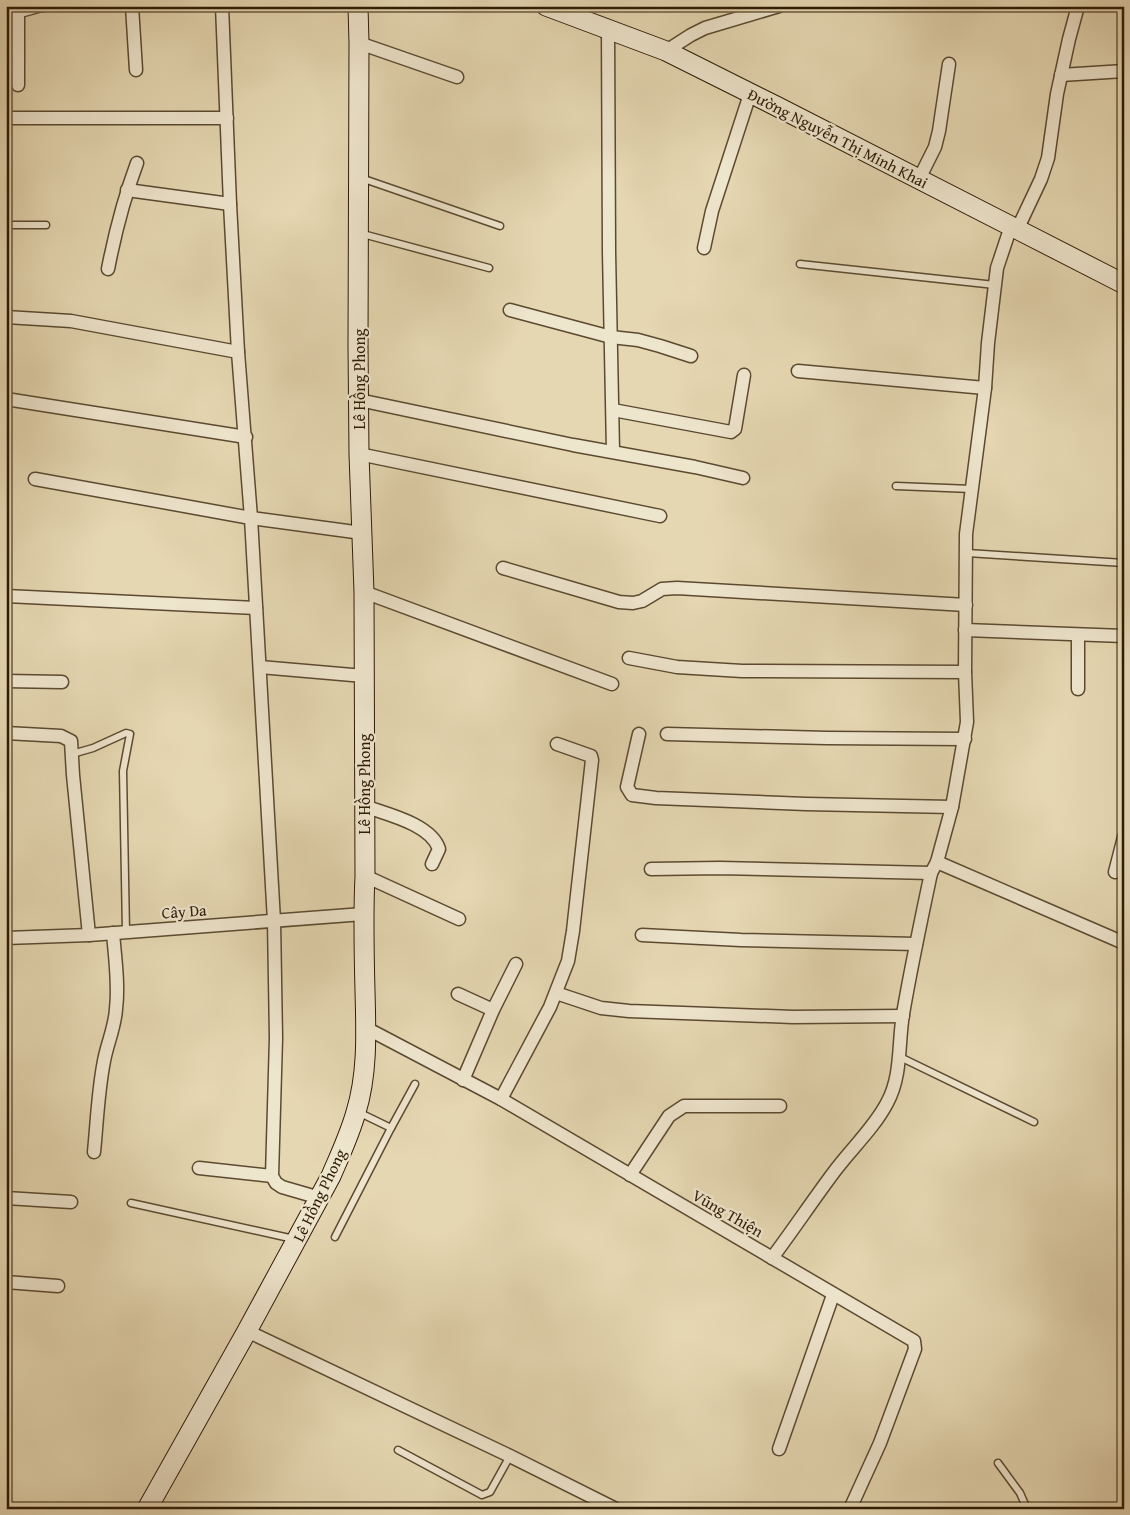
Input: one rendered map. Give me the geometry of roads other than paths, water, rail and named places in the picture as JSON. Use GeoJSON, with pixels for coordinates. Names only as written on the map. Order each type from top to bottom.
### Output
{"type":"FeatureCollection","features":[{"type":"Feature","properties":{"kind":"main road","name":"Lê Hồng Phong"},"geometry":{"type":"LineString","coordinates":[[147,1509],[320,1198],[342,1152],[356,1112],[366,1056],[363,914],[365,876],[364,592],[359,454],[358,6]]}},
{"type":"Feature","properties":{"kind":"main road","name":"Đường Nguyễn Thị Minh Khai"},"geometry":{"type":"LineString","coordinates":[[546,6],[666,51],[919,178],[1124,284]]}},
{"type":"Feature","properties":{"kind":"street"},"geometry":{"type":"LineString","coordinates":[[132,6],[136,70]]}},
{"type":"Feature","properties":{"kind":"street"},"geometry":{"type":"LineString","coordinates":[[222,6],[238,352],[246,437],[274,921],[276,1038],[272,1176],[276,1183],[282,1187],[320,1198]]}},
{"type":"Feature","properties":{"kind":"street"},"geometry":{"type":"LineString","coordinates":[[666,51],[705,28],[779,6]]}},
{"type":"Feature","properties":{"kind":"street"},"geometry":{"type":"LineString","coordinates":[[772,1258],[834,1171],[872,1126],[887,1103],[895,1080],[900,1057],[903,1016],[916,944],[934,868],[952,807],[965,739],[968,710],[965,672],[966,534],[985,388],[997,268],[1014,228],[1041,179],[1048,158],[1057,94],[1078,6]]}},
{"type":"Feature","properties":{"kind":"street"},"geometry":{"type":"LineString","coordinates":[[12,16],[18,85]]}},
{"type":"Feature","properties":{"kind":"street"},"geometry":{"type":"LineString","coordinates":[[608,28],[609,252],[613,451]]}},
{"type":"Feature","properties":{"kind":"street"},"geometry":{"type":"LineString","coordinates":[[359,43],[457,76]]}},
{"type":"Feature","properties":{"kind":"street"},"geometry":{"type":"LineString","coordinates":[[919,178],[935,147],[949,64]]}},
{"type":"Feature","properties":{"kind":"street"},"geometry":{"type":"LineString","coordinates":[[1061,75],[1124,71]]}},
{"type":"Feature","properties":{"kind":"street"},"geometry":{"type":"LineString","coordinates":[[704,248],[712,211],[750,94]]}},
{"type":"Feature","properties":{"kind":"street"},"geometry":{"type":"LineString","coordinates":[[6,118],[227,118]]}},
{"type":"Feature","properties":{"kind":"street"},"geometry":{"type":"LineString","coordinates":[[108,270],[114,235],[137,163]]}},
{"type":"Feature","properties":{"kind":"street"},"geometry":{"type":"LineString","coordinates":[[127,190],[230,204]]}},
{"type":"Feature","properties":{"kind":"street"},"geometry":{"type":"LineString","coordinates":[[510,310],[611,338],[638,340],[691,356]]}},
{"type":"Feature","properties":{"kind":"street"},"geometry":{"type":"LineString","coordinates":[[6,317],[71,321],[238,352]]}},
{"type":"Feature","properties":{"kind":"street"},"geometry":{"type":"LineString","coordinates":[[798,371],[985,388]]}},
{"type":"Feature","properties":{"kind":"street"},"geometry":{"type":"LineString","coordinates":[[613,410],[731,432],[735,429],[737,422],[744,375]]}},
{"type":"Feature","properties":{"kind":"street"},"geometry":{"type":"LineString","coordinates":[[6,399],[246,437]]}},
{"type":"Feature","properties":{"kind":"street"},"geometry":{"type":"LineString","coordinates":[[359,400],[573,445],[613,451],[743,478]]}},
{"type":"Feature","properties":{"kind":"street"},"geometry":{"type":"LineString","coordinates":[[359,454],[660,516]]}},
{"type":"Feature","properties":{"kind":"street"},"geometry":{"type":"LineString","coordinates":[[35,479],[251,518],[362,533]]}},
{"type":"Feature","properties":{"kind":"street"},"geometry":{"type":"LineString","coordinates":[[503,568],[620,602],[633,603],[642,601],[662,589],[676,588],[966,605]]}},
{"type":"Feature","properties":{"kind":"street"},"geometry":{"type":"LineString","coordinates":[[364,592],[612,684]]}},
{"type":"Feature","properties":{"kind":"street"},"geometry":{"type":"LineString","coordinates":[[6,596],[256,608]]}},
{"type":"Feature","properties":{"kind":"street"},"geometry":{"type":"LineString","coordinates":[[965,630],[1078,636],[1124,636]]}},
{"type":"Feature","properties":{"kind":"street"},"geometry":{"type":"LineString","coordinates":[[1078,636],[1078,689]]}},
{"type":"Feature","properties":{"kind":"street"},"geometry":{"type":"LineString","coordinates":[[629,658],[676,667],[734,670],[965,672]]}},
{"type":"Feature","properties":{"kind":"street"},"geometry":{"type":"LineString","coordinates":[[260,667],[364,676]]}},
{"type":"Feature","properties":{"kind":"street"},"geometry":{"type":"LineString","coordinates":[[6,681],[62,682]]}},
{"type":"Feature","properties":{"kind":"street"},"geometry":{"type":"LineString","coordinates":[[6,733],[61,736],[71,741],[72,775],[89,936]]}},
{"type":"Feature","properties":{"kind":"street"},"geometry":{"type":"LineString","coordinates":[[640,734],[627,787],[632,794],[656,798],[797,804],[952,807]]}},
{"type":"Feature","properties":{"kind":"street"},"geometry":{"type":"LineString","coordinates":[[668,734],[965,739]]}},
{"type":"Feature","properties":{"kind":"street"},"geometry":{"type":"LineString","coordinates":[[501,1099],[556,993],[568,961],[573,932],[592,760],[591,756],[586,753],[558,744]]}},
{"type":"Feature","properties":{"kind":"street"},"geometry":{"type":"LineString","coordinates":[[364,806],[406,821],[432,836],[439,849],[432,864]]}},
{"type":"Feature","properties":{"kind":"street"},"geometry":{"type":"LineString","coordinates":[[1115,872],[1124,837]]}},
{"type":"Feature","properties":{"kind":"street"},"geometry":{"type":"LineString","coordinates":[[651,869],[934,868],[1124,944]]}},
{"type":"Feature","properties":{"kind":"street"},"geometry":{"type":"LineString","coordinates":[[365,876],[458,919]]}},
{"type":"Feature","properties":{"kind":"street","name":"Cây Da"},"geometry":{"type":"LineString","coordinates":[[6,938],[89,936],[363,914]]}},
{"type":"Feature","properties":{"kind":"street"},"geometry":{"type":"LineString","coordinates":[[94,1152],[99,1090],[108,1040],[114,1024],[116,1011],[120,933]]}},
{"type":"Feature","properties":{"kind":"street"},"geometry":{"type":"LineString","coordinates":[[642,935],[741,940],[916,944]]}},
{"type":"Feature","properties":{"kind":"street"},"geometry":{"type":"LineString","coordinates":[[463,1080],[492,1010],[516,964]]}},
{"type":"Feature","properties":{"kind":"street"},"geometry":{"type":"LineString","coordinates":[[556,993],[600,1008],[629,1011],[793,1017],[903,1016]]}},
{"type":"Feature","properties":{"kind":"street"},"geometry":{"type":"LineString","coordinates":[[458,994],[492,1010]]}},
{"type":"Feature","properties":{"kind":"street","name":"Vũng Thiện"},"geometry":{"type":"LineString","coordinates":[[366,1028],[501,1099],[833,1295],[908,1337],[916,1345],[880,1443],[850,1509]]}},
{"type":"Feature","properties":{"kind":"street"},"geometry":{"type":"LineString","coordinates":[[630,1175],[670,1116],[684,1106],[780,1106]]}},
{"type":"Feature","properties":{"kind":"street"},"geometry":{"type":"LineString","coordinates":[[200,1168],[272,1176]]}},
{"type":"Feature","properties":{"kind":"street"},"geometry":{"type":"LineString","coordinates":[[6,1198],[70,1202]]}},
{"type":"Feature","properties":{"kind":"street"},"geometry":{"type":"LineString","coordinates":[[6,1282],[58,1286]]}},
{"type":"Feature","properties":{"kind":"street"},"geometry":{"type":"LineString","coordinates":[[779,1449],[833,1295]]}},
{"type":"Feature","properties":{"kind":"street"},"geometry":{"type":"LineString","coordinates":[[247,1331],[510,1456],[616,1509]]}},
{"type":"Feature","properties":{"kind":"lane"},"geometry":{"type":"LineString","coordinates":[[12,16],[55,6]]}},
{"type":"Feature","properties":{"kind":"lane"},"geometry":{"type":"LineString","coordinates":[[358,176],[500,226]]}},
{"type":"Feature","properties":{"kind":"lane"},"geometry":{"type":"LineString","coordinates":[[6,225],[46,224]]}},
{"type":"Feature","properties":{"kind":"lane"},"geometry":{"type":"LineString","coordinates":[[358,232],[489,268]]}},
{"type":"Feature","properties":{"kind":"lane"},"geometry":{"type":"LineString","coordinates":[[800,264],[995,285]]}},
{"type":"Feature","properties":{"kind":"lane"},"geometry":{"type":"LineString","coordinates":[[896,486],[972,489]]}},
{"type":"Feature","properties":{"kind":"lane"},"geometry":{"type":"LineString","coordinates":[[966,553],[1124,563]]}},
{"type":"Feature","properties":{"kind":"lane"},"geometry":{"type":"LineString","coordinates":[[72,754],[93,748],[126,733],[130,734],[123,771],[120,933]]}},
{"type":"Feature","properties":{"kind":"lane"},"geometry":{"type":"LineString","coordinates":[[900,1057],[1034,1122]]}},
{"type":"Feature","properties":{"kind":"lane"},"geometry":{"type":"LineString","coordinates":[[335,1238],[415,1084]]}},
{"type":"Feature","properties":{"kind":"lane"},"geometry":{"type":"LineString","coordinates":[[356,1112],[391,1128]]}},
{"type":"Feature","properties":{"kind":"lane"},"geometry":{"type":"LineString","coordinates":[[131,1203],[297,1240]]}},
{"type":"Feature","properties":{"kind":"lane"},"geometry":{"type":"LineString","coordinates":[[398,1450],[482,1496],[490,1492],[510,1456]]}},
{"type":"Feature","properties":{"kind":"lane"},"geometry":{"type":"LineString","coordinates":[[998,1463],[1020,1493],[1027,1509]]}}]}
